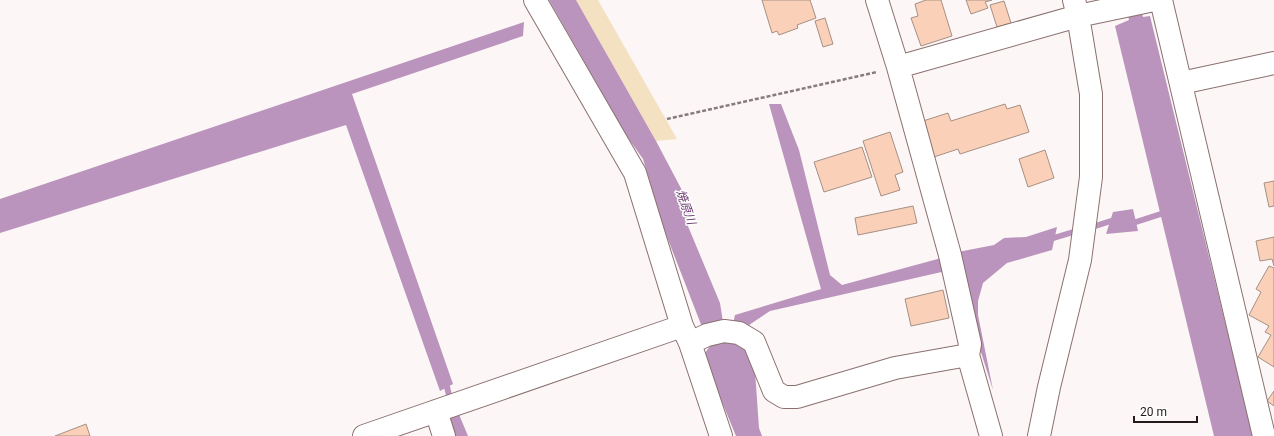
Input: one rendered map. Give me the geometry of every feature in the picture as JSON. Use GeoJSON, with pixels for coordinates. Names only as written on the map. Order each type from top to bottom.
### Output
{"type":"FeatureCollection","features":[{"type":"Feature","properties":{"kind":"street"},"geometry":{"type":"LineString","coordinates":[[536,0],[635,173],[701,334],[720,436]]}},
{"type":"Feature","properties":{"kind":"street"},"geometry":{"type":"LineString","coordinates":[[876,0],[898,67],[952,262],[970,344],[968,355],[991,436]]}},
{"type":"Feature","properties":{"kind":"street"},"geometry":{"type":"LineString","coordinates":[[898,67],[1076,8],[1105,10],[1154,0]]}},
{"type":"Feature","properties":{"kind":"street"},"geometry":{"type":"LineString","coordinates":[[1161,0],[1264,436]]}},
{"type":"Feature","properties":{"kind":"street"},"geometry":{"type":"LineString","coordinates":[[1039,436],[1049,387],[1080,260],[1091,177],[1091,94],[1076,8]]}},
{"type":"Feature","properties":{"kind":"street"},"geometry":{"type":"LineString","coordinates":[[1181,83],[1274,63]]}},
{"type":"Feature","properties":{"kind":"street"},"geometry":{"type":"LineString","coordinates":[[364,436],[467,400],[701,334],[739,334],[754,342],[774,391],[784,397],[797,397],[895,368],[968,355]]}},
{"type":"Feature","properties":{"kind":"street"},"geometry":{"type":"LineString","coordinates":[[436,411],[444,436]]}},
{"type":"Feature","properties":{"kind":"path"},"geometry":{"type":"LineString","coordinates":[[667,119],[898,67]]}},
{"type":"Feature","properties":{"kind":"shaded area"},"geometry":{"type":"Polygon","coordinates":[[[576,0],[598,0],[677,139],[656,141],[576,0]]]}},
{"type":"Feature","properties":{"kind":"water","name":"焼原川"},"geometry":{"type":"Polygon","coordinates":[[[549,0],[576,0],[656,141],[694,213],[685,219],[720,303],[723,322],[738,345],[750,351],[755,371],[759,428],[762,436],[736,436],[703,356],[712,343],[702,327],[662,224],[643,159],[626,135],[549,0]]]}},
{"type":"Feature","properties":{"kind":"water"},"geometry":{"type":"Polygon","coordinates":[[[1124,0],[1139,0],[1143,17],[1150,16],[1253,436],[1214,436],[1115,26],[1129,20],[1124,0]]]}},
{"type":"Feature","properties":{"kind":"water"},"geometry":{"type":"Polygon","coordinates":[[[524,22],[523,36],[352,94],[453,384],[440,391],[346,125],[0,233],[0,199],[524,22]]]}},
{"type":"Feature","properties":{"kind":"water"},"geometry":{"type":"Polygon","coordinates":[[[769,104],[781,104],[799,150],[830,275],[842,285],[945,257],[946,271],[770,311],[749,325],[733,324],[735,315],[821,289],[769,104]]]}},
{"type":"Feature","properties":{"kind":"water"},"geometry":{"type":"Polygon","coordinates":[[[1133,209],[1138,231],[1106,234],[1113,212],[1133,209]]]}},
{"type":"Feature","properties":{"kind":"water"},"geometry":{"type":"Polygon","coordinates":[[[1057,227],[1052,250],[1007,263],[983,283],[978,301],[978,315],[993,390],[973,327],[958,252],[994,245],[1004,238],[1026,237],[1057,227]]]}},
{"type":"Feature","properties":{"kind":"water"},"geometry":{"type":"Polygon","coordinates":[[[458,412],[468,436],[456,436],[448,415],[458,412]]]}},
{"type":"Feature","properties":{"kind":"building"},"geometry":{"type":"Polygon","coordinates":[[[762,0],[810,0],[816,18],[797,25],[798,28],[779,35],[777,31],[772,33],[762,0]]]}},
{"type":"Feature","properties":{"kind":"building"},"geometry":{"type":"Polygon","coordinates":[[[926,0],[941,0],[952,36],[921,46],[911,18],[918,16],[915,4],[926,0]]]}},
{"type":"Feature","properties":{"kind":"building"},"geometry":{"type":"Polygon","coordinates":[[[966,0],[992,0],[985,2],[988,8],[971,14],[966,0]]]}},
{"type":"Feature","properties":{"kind":"building"},"geometry":{"type":"Polygon","coordinates":[[[1004,1],[1011,23],[997,27],[990,5],[1004,1]]]}},
{"type":"Feature","properties":{"kind":"building"},"geometry":{"type":"Polygon","coordinates":[[[825,18],[833,44],[823,47],[815,21],[825,18]]]}},
{"type":"Feature","properties":{"kind":"building"},"geometry":{"type":"Polygon","coordinates":[[[1005,104],[1007,109],[1020,105],[1029,132],[960,154],[958,149],[934,157],[923,121],[948,113],[951,121],[1005,104]]]}},
{"type":"Feature","properties":{"kind":"building"},"geometry":{"type":"Polygon","coordinates":[[[890,132],[903,172],[895,175],[900,190],[881,196],[863,141],[890,132]]]}},
{"type":"Feature","properties":{"kind":"building"},"geometry":{"type":"Polygon","coordinates":[[[862,147],[872,177],[824,192],[814,162],[862,147]]]}},
{"type":"Feature","properties":{"kind":"building"},"geometry":{"type":"Polygon","coordinates":[[[1045,150],[1054,178],[1028,187],[1019,159],[1045,150]]]}},
{"type":"Feature","properties":{"kind":"building"},"geometry":{"type":"Polygon","coordinates":[[[1274,181],[1274,206],[1269,207],[1264,183],[1274,181]]]}},
{"type":"Feature","properties":{"kind":"building"},"geometry":{"type":"Polygon","coordinates":[[[913,206],[917,223],[858,235],[855,218],[913,206]]]}},
{"type":"Feature","properties":{"kind":"building"},"geometry":{"type":"Polygon","coordinates":[[[1274,237],[1274,266],[1272,259],[1260,261],[1256,241],[1274,237]]]}},
{"type":"Feature","properties":{"kind":"building"},"geometry":{"type":"Polygon","coordinates":[[[1269,266],[1274,268],[1274,367],[1258,357],[1271,335],[1265,332],[1269,326],[1249,315],[1261,292],[1256,289],[1269,266]]]}},
{"type":"Feature","properties":{"kind":"building"},"geometry":{"type":"Polygon","coordinates":[[[943,290],[949,318],[911,326],[905,299],[943,290]]]}},
{"type":"Feature","properties":{"kind":"building"},"geometry":{"type":"Polygon","coordinates":[[[1274,391],[1274,406],[1267,401],[1274,391]]]}},
{"type":"Feature","properties":{"kind":"building"},"geometry":{"type":"Polygon","coordinates":[[[86,424],[90,436],[55,436],[86,424]]]}},
{"type":"Feature","properties":{"kind":"waterway"},"geometry":{"type":"LineString","coordinates":[[1128,221],[1136,222],[1167,212]]}},
{"type":"Feature","properties":{"kind":"waterway"},"geometry":{"type":"LineString","coordinates":[[1089,228],[1111,221],[1119,221]]}},
{"type":"Feature","properties":{"kind":"waterway"},"geometry":{"type":"LineString","coordinates":[[1047,240],[1080,230]]}},
{"type":"Feature","properties":{"kind":"waterway"},"geometry":{"type":"LineString","coordinates":[[447,387],[451,403]]}}]}
